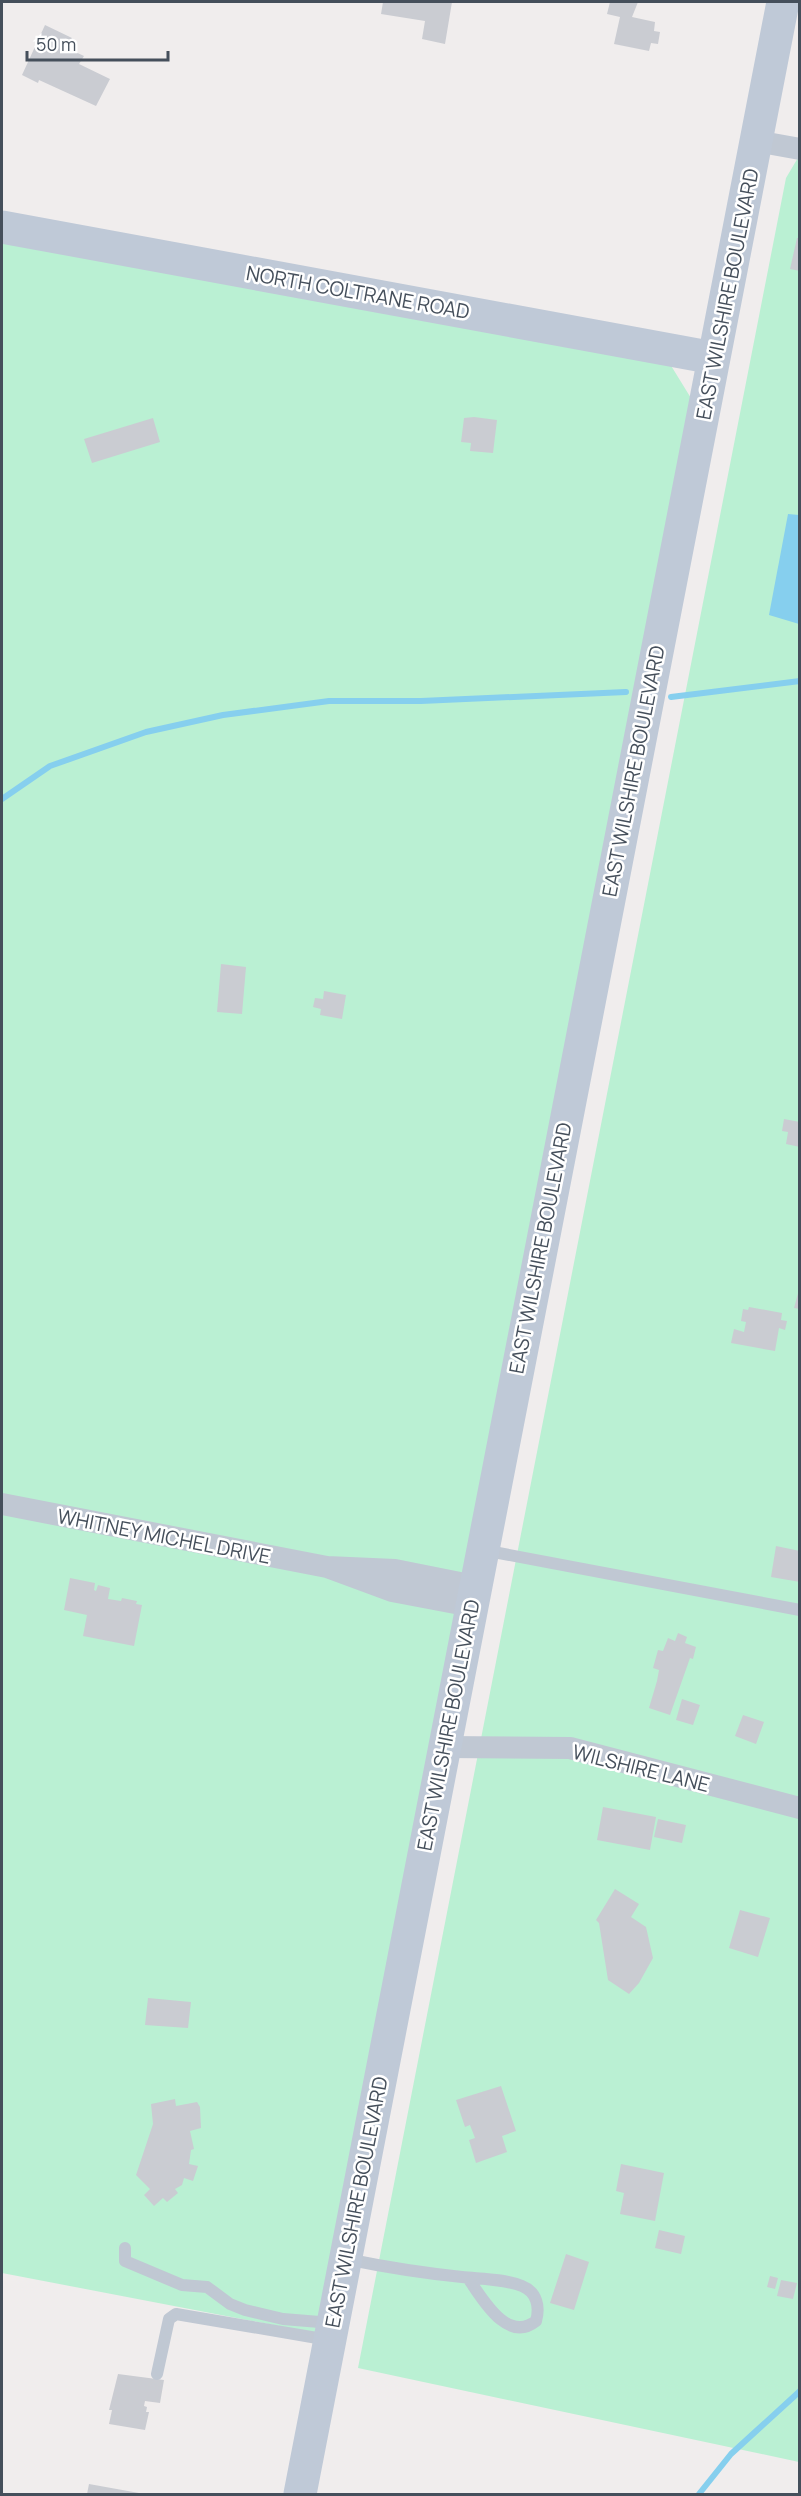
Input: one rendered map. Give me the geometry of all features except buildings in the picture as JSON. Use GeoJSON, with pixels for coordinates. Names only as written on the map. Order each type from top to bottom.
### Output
{"type":"FeatureCollection","features":[{"type":"Feature","properties":{"kind":"street","name":"EAST WILSHIRE BOULEVARD"},"geometry":{"type":"LineString","coordinates":[[300,2494],[783,2]]}},
{"type":"Feature","properties":{"kind":"street"},"geometry":{"type":"LineString","coordinates":[[756,141],[800,149]]}},
{"type":"Feature","properties":{"kind":"street","name":"NORTH COLTRANE ROAD"},"geometry":{"type":"LineString","coordinates":[[2,226],[714,358]]}},
{"type":"Feature","properties":{"kind":"street","name":"WHITNEY MICHEL DRIVE"},"geometry":{"type":"LineString","coordinates":[[2,1504],[327,1567],[395,1570],[473,1596]]}},
{"type":"Feature","properties":{"kind":"street","name":"WILSHIRE LANE"},"geometry":{"type":"LineString","coordinates":[[445,1747],[570,1748],[800,1808]]}},
{"type":"Feature","properties":{"kind":"lane"},"geometry":{"type":"LineString","coordinates":[[482,1550],[800,1610]]}},
{"type":"Feature","properties":{"kind":"lane"},"geometry":{"type":"LineString","coordinates":[[125,2248],[125,2261],[182,2285],[207,2286],[230,2304],[245,2310],[331,2331]]}},
{"type":"Feature","properties":{"kind":"lane"},"geometry":{"type":"LineString","coordinates":[[345,2259],[394,2269],[468,2278],[522,2286],[532,2292],[537,2302],[539,2311],[536,2321],[522,2328],[511,2327],[495,2314],[468,2278]]}},
{"type":"Feature","properties":{"kind":"lane"},"geometry":{"type":"LineString","coordinates":[[157,2374],[169,2319],[176,2314],[331,2331]]}},
{"type":"Feature","properties":{"kind":"green space"},"geometry":{"type":"Polygon","coordinates":[[[799,156],[799,2462],[358,2368],[786,178],[799,156]]]}},
{"type":"Feature","properties":{"kind":"green space"},"geometry":{"type":"Polygon","coordinates":[[[2,240],[670,364],[694,403],[320,2334],[2,2273],[2,240]]]}},
{"type":"Feature","properties":{"kind":"water"},"geometry":{"type":"Polygon","coordinates":[[[788,514],[799,515],[799,624],[769,615],[788,514]]]}},
{"type":"Feature","properties":{"kind":"waterway"},"geometry":{"type":"LineString","coordinates":[[671,697],[800,681]]}},
{"type":"Feature","properties":{"kind":"waterway"},"geometry":{"type":"LineString","coordinates":[[2,799],[50,766],[146,732],[223,715],[329,701],[421,701],[626,692]]}},
{"type":"Feature","properties":{"kind":"waterway"},"geometry":{"type":"LineString","coordinates":[[699,2494],[731,2454],[800,2391]]}}]}
